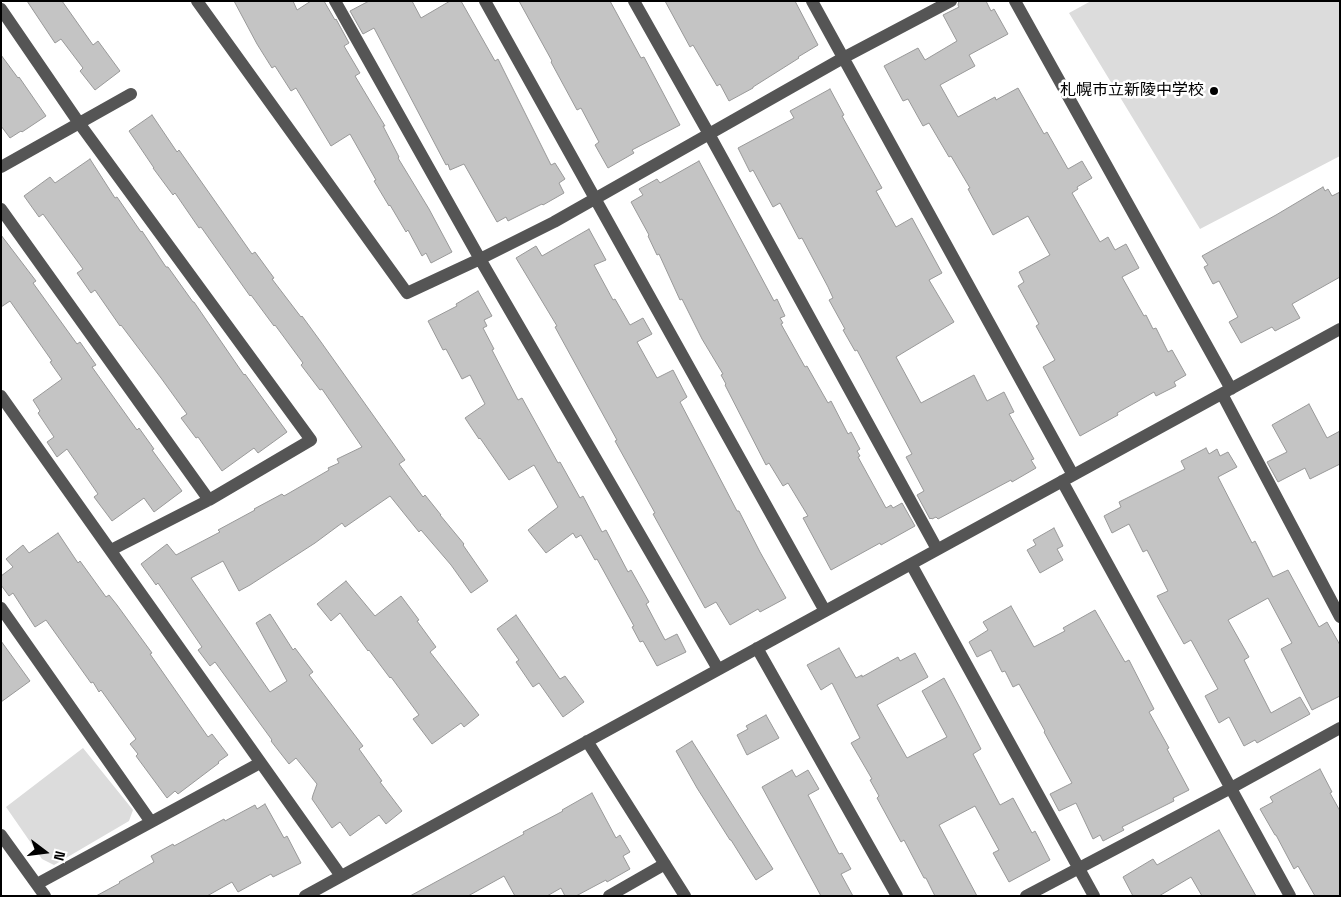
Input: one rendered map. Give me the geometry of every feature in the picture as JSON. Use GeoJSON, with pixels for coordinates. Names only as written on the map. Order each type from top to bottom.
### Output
{"type":"FeatureCollection","features":[{"type":"Feature","properties":{"kind":"street"},"geometry":{"type":"LineString","coordinates":[[198,1],[407,293],[480,260],[554,222],[843,58],[951,1]]}},
{"type":"Feature","properties":{"kind":"street"},"geometry":{"type":"LineString","coordinates":[[335,1],[480,260],[718,669]]}},
{"type":"Feature","properties":{"kind":"street"},"geometry":{"type":"LineString","coordinates":[[485,1],[825,611]]}},
{"type":"Feature","properties":{"kind":"street"},"geometry":{"type":"LineString","coordinates":[[634,1],[937,549]]}},
{"type":"Feature","properties":{"kind":"street"},"geometry":{"type":"LineString","coordinates":[[812,1],[1290,896]]}},
{"type":"Feature","properties":{"kind":"street"},"geometry":{"type":"LineString","coordinates":[[1015,1],[1226,391],[1340,617]]}},
{"type":"Feature","properties":{"kind":"street"},"geometry":{"type":"LineString","coordinates":[[1,10],[79,123],[311,440],[209,500],[111,550]]}},
{"type":"Feature","properties":{"kind":"street"},"geometry":{"type":"LineString","coordinates":[[1,167],[132,94]]}},
{"type":"Feature","properties":{"kind":"street"},"geometry":{"type":"LineString","coordinates":[[1,209],[209,500]]}},
{"type":"Feature","properties":{"kind":"street"},"geometry":{"type":"LineString","coordinates":[[305,896],[1340,329]]}},
{"type":"Feature","properties":{"kind":"street"},"geometry":{"type":"LineString","coordinates":[[1,396],[341,876]]}},
{"type":"Feature","properties":{"kind":"street"},"geometry":{"type":"LineString","coordinates":[[911,564],[1094,896]]}},
{"type":"Feature","properties":{"kind":"street"},"geometry":{"type":"LineString","coordinates":[[1,608],[150,822]]}},
{"type":"Feature","properties":{"kind":"street"},"geometry":{"type":"LineString","coordinates":[[757,648],[897,896]]}},
{"type":"Feature","properties":{"kind":"street"},"geometry":{"type":"LineString","coordinates":[[1026,896],[1340,728]]}},
{"type":"Feature","properties":{"kind":"street"},"geometry":{"type":"LineString","coordinates":[[587,741],[685,896]]}},
{"type":"Feature","properties":{"kind":"street"},"geometry":{"type":"LineString","coordinates":[[37,884],[260,763]]}},
{"type":"Feature","properties":{"kind":"street"},"geometry":{"type":"LineString","coordinates":[[1,835],[45,896]]}},
{"type":"Feature","properties":{"kind":"street"},"geometry":{"type":"LineString","coordinates":[[609,896],[665,864]]}},
{"type":"Feature","properties":{"kind":"shaded area","name":"札幌市立新陵中学校"},"geometry":{"type":"Polygon","coordinates":[[[1091,1],[1340,1],[1340,156],[1200,229],[1069,13],[1091,1]]]}},
{"type":"Feature","properties":{"kind":"shaded area"},"geometry":{"type":"Polygon","coordinates":[[[83,748],[133,810],[129,821],[54,865],[42,859],[6,807],[83,748]]]}},
{"type":"Feature","properties":{"kind":"building"},"geometry":{"type":"Polygon","coordinates":[[[27,1],[62,1],[93,45],[98,41],[120,71],[95,90],[80,71],[83,68],[61,39],[55,43],[27,1]]]}},
{"type":"Feature","properties":{"kind":"building"},"geometry":{"type":"Polygon","coordinates":[[[234,1],[293,1],[297,10],[311,1],[324,1],[349,43],[344,46],[360,73],[355,76],[385,126],[383,126],[398,158],[452,252],[431,263],[426,253],[422,256],[408,230],[406,232],[374,181],[376,180],[350,134],[331,146],[296,88],[291,91],[275,66],[272,68],[234,1]]]}},
{"type":"Feature","properties":{"kind":"building"},"geometry":{"type":"Polygon","coordinates":[[[369,1],[412,1],[421,18],[450,1],[461,1],[495,61],[498,59],[551,165],[555,163],[565,179],[559,183],[564,193],[508,221],[506,217],[497,222],[464,164],[450,170],[448,164],[446,165],[374,28],[363,34],[350,11],[369,1]]]}},
{"type":"Feature","properties":{"kind":"building"},"geometry":{"type":"Polygon","coordinates":[[[519,1],[610,1],[641,58],[644,57],[680,125],[632,150],[634,153],[608,168],[595,145],[599,142],[581,108],[577,110],[519,1]]]}},
{"type":"Feature","properties":{"kind":"building"},"geometry":{"type":"Polygon","coordinates":[[[665,1],[795,1],[818,45],[753,88],[729,101],[720,84],[717,86],[693,45],[690,47],[665,1]]]}},
{"type":"Feature","properties":{"kind":"building"},"geometry":{"type":"Polygon","coordinates":[[[959,1],[986,1],[991,11],[994,9],[1008,34],[969,55],[975,66],[940,85],[958,117],[995,97],[996,100],[1018,88],[1044,134],[1047,132],[1068,169],[1082,161],[1092,178],[1077,187],[1078,189],[1072,193],[1100,242],[1108,237],[1115,250],[1126,244],[1139,268],[1122,277],[1144,316],[1146,315],[1153,329],[1156,328],[1168,352],[1172,350],[1186,375],[1174,382],[1176,386],[1156,396],[1154,392],[1080,436],[1043,367],[1055,360],[1036,326],[1039,324],[1018,286],[1024,282],[1019,272],[1050,255],[1028,216],[993,235],[968,189],[970,188],[951,156],[949,157],[929,123],[923,126],[908,99],[903,101],[884,66],[918,48],[925,60],[957,41],[943,15],[959,7],[959,1]]]}},
{"type":"Feature","properties":{"kind":"building"},"geometry":{"type":"Polygon","coordinates":[[[1,55],[46,116],[10,138],[1,126],[1,55]]]}},
{"type":"Feature","properties":{"kind":"building"},"geometry":{"type":"Polygon","coordinates":[[[830,89],[844,115],[842,116],[882,188],[876,191],[896,227],[912,218],[942,273],[929,280],[954,322],[896,357],[921,403],[974,375],[987,401],[1004,392],[1014,412],[1009,414],[1034,459],[1031,460],[1036,468],[938,519],[936,517],[930,519],[917,495],[924,491],[906,457],[912,454],[857,350],[855,351],[843,330],[845,329],[829,300],[833,298],[802,238],[799,239],[780,203],[773,207],[753,170],[750,172],[738,148],[794,118],[790,111],[830,89]]]}},
{"type":"Feature","properties":{"kind":"building"},"geometry":{"type":"Polygon","coordinates":[[[152,115],[252,254],[255,252],[274,278],[272,279],[321,342],[405,460],[399,464],[423,497],[425,495],[464,544],[488,581],[471,593],[451,565],[421,530],[419,532],[390,496],[345,527],[342,523],[315,543],[239,591],[223,561],[191,578],[270,692],[287,681],[256,623],[270,614],[293,650],[295,648],[313,672],[309,675],[363,746],[359,749],[382,781],[380,782],[402,811],[386,824],[379,815],[350,836],[340,822],[332,828],[312,799],[317,784],[296,758],[289,764],[215,662],[210,666],[198,650],[202,647],[158,583],[156,585],[141,564],[167,544],[176,555],[220,532],[218,530],[282,494],[284,496],[329,470],[328,468],[339,463],[337,459],[362,447],[322,389],[320,390],[301,365],[303,363],[275,325],[250,296],[175,193],[173,195],[153,168],[129,131],[152,115]]]}},
{"type":"Feature","properties":{"kind":"building"},"geometry":{"type":"Polygon","coordinates":[[[90,159],[115,198],[117,197],[142,231],[166,267],[168,267],[194,302],[244,375],[287,432],[258,453],[254,448],[222,471],[198,437],[196,438],[181,418],[187,414],[161,378],[120,326],[95,290],[91,293],[77,273],[83,269],[43,214],[39,217],[24,196],[50,177],[55,183],[90,159]]]}},
{"type":"Feature","properties":{"kind":"building"},"geometry":{"type":"Polygon","coordinates":[[[699,161],[774,301],[777,299],[785,316],[780,318],[783,323],[781,324],[805,367],[807,366],[828,403],[831,401],[848,434],[851,432],[860,449],[857,451],[860,456],[858,457],[886,508],[891,505],[893,508],[902,503],[915,526],[831,570],[803,518],[808,516],[788,483],[783,486],[769,463],[766,465],[725,385],[721,375],[723,374],[702,339],[682,299],[680,300],[659,254],[657,255],[649,235],[631,202],[643,195],[639,189],[657,179],[660,183],[699,161]]]}},
{"type":"Feature","properties":{"kind":"building"},"geometry":{"type":"Polygon","coordinates":[[[1323,187],[1325,191],[1328,189],[1332,196],[1340,192],[1340,277],[1292,304],[1300,318],[1275,331],[1272,327],[1241,343],[1229,322],[1238,317],[1219,281],[1213,284],[1204,267],[1208,265],[1202,256],[1323,187]]]}},
{"type":"Feature","properties":{"kind":"building"},"geometry":{"type":"Polygon","coordinates":[[[589,229],[606,260],[594,265],[613,300],[615,299],[630,325],[643,318],[652,334],[637,342],[657,378],[673,370],[687,397],[680,402],[737,511],[739,511],[786,598],[760,612],[758,609],[730,625],[716,602],[705,608],[653,514],[655,513],[615,441],[617,440],[555,327],[557,326],[516,258],[536,246],[542,256],[589,229]]]}},
{"type":"Feature","properties":{"kind":"building"},"geometry":{"type":"Polygon","coordinates":[[[1,235],[36,281],[33,283],[77,344],[80,342],[96,365],[92,367],[137,430],[139,428],[154,449],[152,450],[182,491],[154,512],[144,498],[112,521],[94,497],[98,494],[67,449],[57,457],[47,442],[54,437],[38,413],[40,411],[33,400],[62,379],[50,362],[52,361],[10,301],[1,307],[1,235]]]}},
{"type":"Feature","properties":{"kind":"building"},"geometry":{"type":"Polygon","coordinates":[[[478,291],[492,316],[484,320],[487,326],[483,328],[494,349],[492,350],[518,400],[522,398],[580,498],[583,496],[602,532],[606,530],[628,572],[631,570],[649,602],[646,604],[665,640],[677,634],[686,652],[657,666],[643,641],[640,642],[632,627],[634,626],[597,559],[595,560],[581,535],[576,538],[573,533],[546,553],[528,530],[558,507],[534,465],[509,480],[479,439],[465,418],[485,404],[470,375],[462,379],[446,349],[443,350],[428,321],[457,306],[456,304],[478,291]]]}},
{"type":"Feature","properties":{"kind":"building"},"geometry":{"type":"Polygon","coordinates":[[[1309,404],[1327,438],[1340,431],[1340,464],[1310,479],[1305,468],[1278,482],[1267,462],[1287,452],[1272,425],[1309,404]]]}},
{"type":"Feature","properties":{"kind":"building"},"geometry":{"type":"Polygon","coordinates":[[[1206,448],[1209,454],[1217,449],[1220,456],[1228,452],[1237,467],[1218,477],[1252,543],[1255,541],[1273,577],[1288,570],[1319,627],[1327,622],[1340,645],[1340,696],[1312,710],[1281,649],[1292,643],[1268,598],[1228,620],[1249,657],[1244,660],[1271,713],[1300,697],[1310,714],[1257,743],[1255,740],[1244,746],[1229,717],[1219,723],[1205,696],[1218,689],[1191,640],[1184,644],[1157,596],[1168,591],[1147,550],[1143,552],[1129,524],[1112,533],[1104,516],[1121,507],[1119,502],[1185,469],[1181,461],[1206,448]]]}},
{"type":"Feature","properties":{"kind":"building"},"geometry":{"type":"Polygon","coordinates":[[[1054,528],[1063,546],[1057,549],[1063,560],[1040,573],[1027,550],[1036,545],[1033,540],[1054,528]]]}},
{"type":"Feature","properties":{"kind":"building"},"geometry":{"type":"Polygon","coordinates":[[[58,533],[78,563],[80,561],[106,597],[109,595],[117,605],[152,653],[150,654],[208,737],[212,734],[228,755],[178,794],[175,791],[167,798],[136,756],[138,754],[130,744],[136,739],[101,690],[99,692],[93,682],[91,683],[46,620],[35,627],[13,593],[9,596],[1,585],[1,576],[13,567],[6,559],[23,545],[29,553],[58,533]]]}},
{"type":"Feature","properties":{"kind":"building"},"geometry":{"type":"Polygon","coordinates":[[[346,581],[375,616],[401,596],[436,647],[430,652],[479,715],[464,727],[461,723],[432,744],[413,719],[419,715],[340,613],[331,621],[317,604],[346,581]]]}},
{"type":"Feature","properties":{"kind":"building"},"geometry":{"type":"Polygon","coordinates":[[[1011,606],[1034,647],[1065,631],[1063,628],[1095,610],[1125,662],[1129,660],[1154,709],[1149,712],[1189,790],[1173,798],[1174,801],[1122,827],[1124,830],[1103,841],[1100,835],[1093,839],[1076,803],[1059,811],[1050,794],[1072,783],[1045,731],[1019,684],[1013,687],[1005,671],[1002,672],[991,650],[977,657],[969,642],[988,630],[983,622],[1011,606]]]}},
{"type":"Feature","properties":{"kind":"building"},"geometry":{"type":"Polygon","coordinates":[[[516,615],[560,679],[565,676],[584,702],[563,717],[539,683],[533,687],[516,662],[519,660],[497,629],[516,615]]]}},
{"type":"Feature","properties":{"kind":"building"},"geometry":{"type":"Polygon","coordinates":[[[1,641],[30,681],[1,702],[1,641]]]}},
{"type":"Feature","properties":{"kind":"building"},"geometry":{"type":"Polygon","coordinates":[[[839,648],[856,678],[862,675],[862,677],[898,657],[900,661],[915,653],[928,677],[877,705],[907,758],[947,737],[922,691],[944,678],[981,749],[973,754],[1000,805],[1013,798],[1032,833],[1035,831],[1050,860],[1009,882],[993,853],[999,850],[975,806],[939,825],[977,896],[935,896],[904,840],[901,842],[877,798],[879,796],[870,780],[872,779],[851,743],[860,738],[832,683],[821,690],[807,665],[839,648]]]}},
{"type":"Feature","properties":{"kind":"building"},"geometry":{"type":"Polygon","coordinates":[[[766,715],[779,738],[747,755],[737,735],[748,729],[746,726],[766,715]]]}},
{"type":"Feature","properties":{"kind":"building"},"geometry":{"type":"Polygon","coordinates":[[[692,741],[773,869],[756,880],[697,788],[676,751],[692,741]]]}},
{"type":"Feature","properties":{"kind":"building"},"geometry":{"type":"Polygon","coordinates":[[[1320,769],[1340,811],[1340,896],[1315,896],[1298,866],[1294,869],[1260,809],[1273,802],[1270,797],[1320,769]]]}},
{"type":"Feature","properties":{"kind":"building"},"geometry":{"type":"Polygon","coordinates":[[[792,770],[796,777],[808,770],[819,789],[808,795],[839,854],[842,853],[851,869],[841,874],[853,896],[821,896],[762,787],[792,770]]]}},
{"type":"Feature","properties":{"kind":"building"},"geometry":{"type":"Polygon","coordinates":[[[592,793],[616,838],[620,835],[630,852],[623,856],[630,869],[576,896],[565,896],[561,888],[547,896],[515,896],[504,876],[468,896],[410,896],[524,834],[523,832],[592,793]]]}},
{"type":"Feature","properties":{"kind":"building"},"geometry":{"type":"Polygon","coordinates":[[[265,804],[284,838],[287,836],[301,863],[273,877],[271,874],[238,892],[232,882],[207,896],[96,896],[154,862],[151,856],[173,844],[174,846],[224,819],[225,821],[255,805],[257,809],[265,804]]]}},
{"type":"Feature","properties":{"kind":"building"},"geometry":{"type":"Polygon","coordinates":[[[1219,830],[1256,896],[1202,896],[1191,877],[1159,896],[1133,896],[1123,877],[1153,859],[1157,865],[1219,830]]]}},
{"type":"Feature","properties":{"kind":"place","name":"札幌市立新陵中学校"},"geometry":{"type":"Point","coordinates":[1214,91]}}]}
